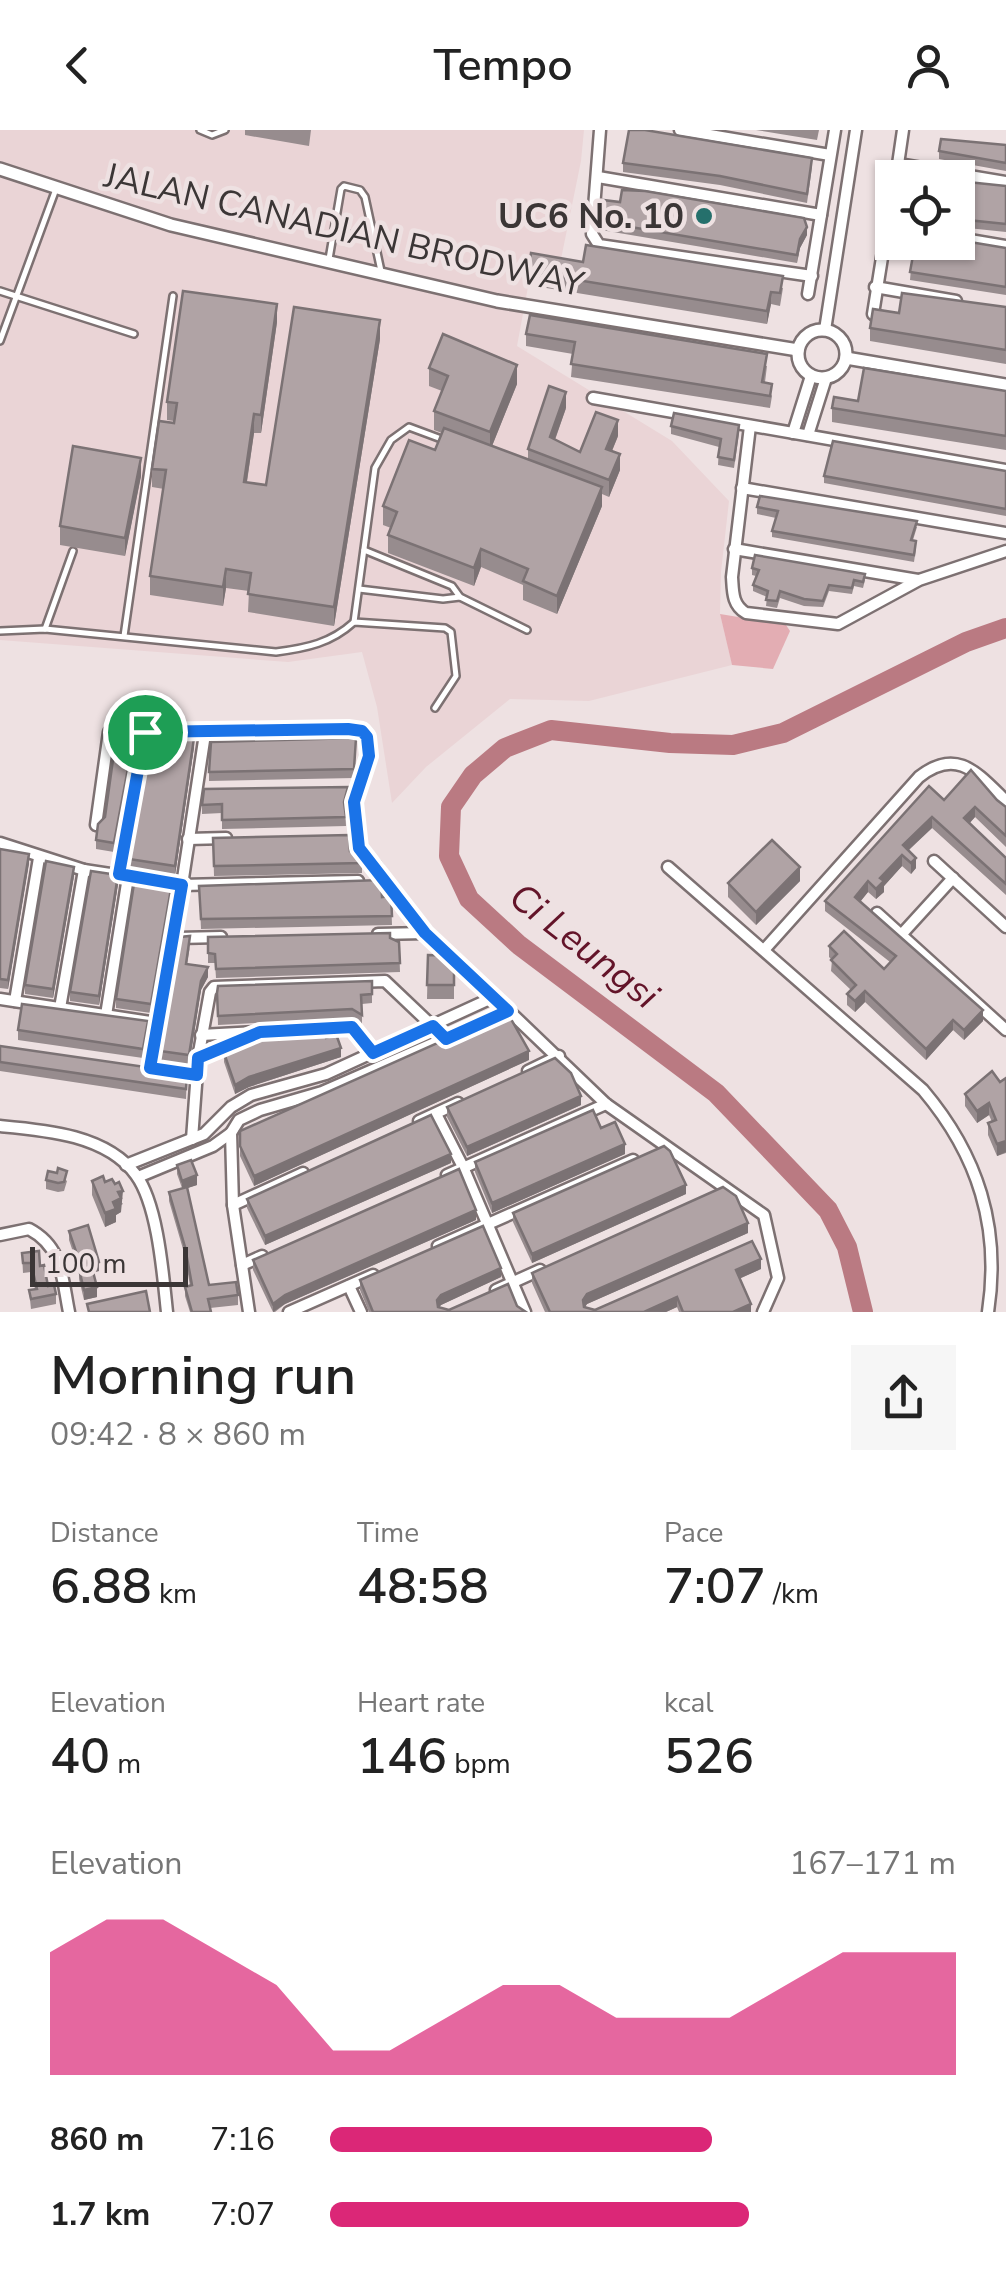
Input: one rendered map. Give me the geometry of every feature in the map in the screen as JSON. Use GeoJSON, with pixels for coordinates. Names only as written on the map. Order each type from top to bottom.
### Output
{"type":"FeatureCollection","features":[{"type":"Feature","properties":{"kind":"street"},"geometry":{"type":"LineString","coordinates":[[600,130],[592,234],[599,245],[812,276]]}},
{"type":"Feature","properties":{"kind":"street"},"geometry":{"type":"LineString","coordinates":[[680,130],[830,155]]}},
{"type":"Feature","properties":{"kind":"street"},"geometry":{"type":"LineString","coordinates":[[808,294],[834,130]]}},
{"type":"Feature","properties":{"kind":"street"},"geometry":{"type":"LineString","coordinates":[[825,330],[856,130]]}},
{"type":"Feature","properties":{"kind":"street"},"geometry":{"type":"LineString","coordinates":[[899,160],[903,130]]}},
{"type":"Feature","properties":{"kind":"street","name":"JALAN CANADIAN BRODWAY"},"geometry":{"type":"LineString","coordinates":[[0,169],[171,225],[497,301],[798,350]]}},
{"type":"Feature","properties":{"kind":"street"},"geometry":{"type":"LineString","coordinates":[[598,177],[821,215]]}},
{"type":"Feature","properties":{"kind":"street"},"geometry":{"type":"LineString","coordinates":[[975,177],[1006,182]]}},
{"type":"Feature","properties":{"kind":"street"},"geometry":{"type":"LineString","coordinates":[[975,241],[1006,246]]}},
{"type":"Feature","properties":{"kind":"street"},"geometry":{"type":"LineString","coordinates":[[873,314],[882,260]]}},
{"type":"Feature","properties":{"kind":"street"},"geometry":{"type":"LineString","coordinates":[[875,287],[969,304]]}},
{"type":"Feature","properties":{"kind":"street"},"geometry":{"type":"LineString","coordinates":[[825,330],[844,343],[846,358],[839,372],[826,378],[811,376],[800,366],[798,350],[811,333],[825,330]]}},
{"type":"Feature","properties":{"kind":"street"},"geometry":{"type":"LineString","coordinates":[[846,358],[1006,385]]}},
{"type":"Feature","properties":{"kind":"street"},"geometry":{"type":"LineString","coordinates":[[792,433],[811,376]]}},
{"type":"Feature","properties":{"kind":"street"},"geometry":{"type":"LineString","coordinates":[[808,436],[826,378]]}},
{"type":"Feature","properties":{"kind":"street"},"geometry":{"type":"LineString","coordinates":[[592,398],[1006,470]]}},
{"type":"Feature","properties":{"kind":"street"},"geometry":{"type":"LineString","coordinates":[[750,426],[734,549],[734,598],[738,608],[746,613],[838,624],[920,580],[1006,551]]}},
{"type":"Feature","properties":{"kind":"street"},"geometry":{"type":"LineString","coordinates":[[742,488],[1006,533]]}},
{"type":"Feature","properties":{"kind":"street"},"geometry":{"type":"LineString","coordinates":[[734,549],[920,580]]}},
{"type":"Feature","properties":{"kind":"street"},"geometry":{"type":"LineString","coordinates":[[96,825],[108,732],[362,731],[367,737],[369,756],[353,813],[359,848],[425,933],[606,1104],[764,1215],[778,1278],[763,1312]]}},
{"type":"Feature","properties":{"kind":"street"},"geometry":{"type":"LineString","coordinates":[[106,1015],[145,732]]}},
{"type":"Feature","properties":{"kind":"street"},"geometry":{"type":"LineString","coordinates":[[150,1068],[205,734]]}},
{"type":"Feature","properties":{"kind":"street"},"geometry":{"type":"LineString","coordinates":[[764,950],[933,766],[949,762],[962,765],[1006,800]]}},
{"type":"Feature","properties":{"kind":"street"},"geometry":{"type":"LineString","coordinates":[[342,788],[360,787]]}},
{"type":"Feature","properties":{"kind":"street"},"geometry":{"type":"LineString","coordinates":[[196,790],[214,789]]}},
{"type":"Feature","properties":{"kind":"street"},"geometry":{"type":"LineString","coordinates":[[338,835],[357,834]]}},
{"type":"Feature","properties":{"kind":"street"},"geometry":{"type":"LineString","coordinates":[[188,839],[244,838]]}},
{"type":"Feature","properties":{"kind":"street"},"geometry":{"type":"LineString","coordinates":[[0,843],[84,870],[182,885],[384,881]]}},
{"type":"Feature","properties":{"kind":"street"},"geometry":{"type":"LineString","coordinates":[[15,1001],[38,858]]}},
{"type":"Feature","properties":{"kind":"street"},"geometry":{"type":"LineString","coordinates":[[934,860],[1006,927]]}},
{"type":"Feature","properties":{"kind":"street"},"geometry":{"type":"LineString","coordinates":[[668,868],[923,1090],[947,1118],[975,1172],[991,1238],[994,1274],[988,1312]]}},
{"type":"Feature","properties":{"kind":"street"},"geometry":{"type":"LineString","coordinates":[[60,1008],[84,870]]}},
{"type":"Feature","properties":{"kind":"street"},"geometry":{"type":"LineString","coordinates":[[901,935],[952,878]]}},
{"type":"Feature","properties":{"kind":"street"},"geometry":{"type":"LineString","coordinates":[[877,913],[1006,1030]]}},
{"type":"Feature","properties":{"kind":"street"},"geometry":{"type":"LineString","coordinates":[[366,934],[425,933]]}},
{"type":"Feature","properties":{"kind":"street"},"geometry":{"type":"LineString","coordinates":[[172,938],[230,937]]}},
{"type":"Feature","properties":{"kind":"street"},"geometry":{"type":"LineString","coordinates":[[192,1139],[201,1035],[210,992],[222,985],[385,981],[446,1039]]}},
{"type":"Feature","properties":{"kind":"street"},"geometry":{"type":"LineString","coordinates":[[126,1165],[204,1134],[231,1107],[251,1096],[326,1074],[494,997]]}},
{"type":"Feature","properties":{"kind":"street"},"geometry":{"type":"LineString","coordinates":[[0,999],[157,1023]]}},
{"type":"Feature","properties":{"kind":"street"},"geometry":{"type":"LineString","coordinates":[[138,1177],[213,1146],[231,1133],[239,1120],[260,1110],[322,1092],[508,1011]]}},
{"type":"Feature","properties":{"kind":"street"},"geometry":{"type":"LineString","coordinates":[[201,1035],[352,1027],[373,1053]]}},
{"type":"Feature","properties":{"kind":"street"},"geometry":{"type":"LineString","coordinates":[[198,1058],[260,1032]]}},
{"type":"Feature","properties":{"kind":"street"},"geometry":{"type":"LineString","coordinates":[[524,1073],[559,1056]]}},
{"type":"Feature","properties":{"kind":"street"},"geometry":{"type":"LineString","coordinates":[[131,1065],[165,1070]]}},
{"type":"Feature","properties":{"kind":"street"},"geometry":{"type":"LineString","coordinates":[[181,1072],[197,1075]]}},
{"type":"Feature","properties":{"kind":"street"},"geometry":{"type":"LineString","coordinates":[[402,1129],[471,1097]]}},
{"type":"Feature","properties":{"kind":"street"},"geometry":{"type":"LineString","coordinates":[[429,1182],[606,1104]]}},
{"type":"Feature","properties":{"kind":"street"},"geometry":{"type":"LineString","coordinates":[[436,1114],[525,1312]]}},
{"type":"Feature","properties":{"kind":"street"},"geometry":{"type":"LineString","coordinates":[[0,1126],[46,1130],[74,1138],[105,1151],[138,1177],[156,1239],[167,1312]]}},
{"type":"Feature","properties":{"kind":"street"},"geometry":{"type":"LineString","coordinates":[[231,1133],[233,1205],[249,1312]]}},
{"type":"Feature","properties":{"kind":"street"},"geometry":{"type":"LineString","coordinates":[[418,1254],[666,1146]]}},
{"type":"Feature","properties":{"kind":"street"},"geometry":{"type":"LineString","coordinates":[[233,1205],[318,1167]]}},
{"type":"Feature","properties":{"kind":"street"},"geometry":{"type":"LineString","coordinates":[[708,1194],[725,1186]]}},
{"type":"Feature","properties":{"kind":"street"},"geometry":{"type":"LineString","coordinates":[[0,1235],[29,1229],[49,1242],[56,1251],[69,1312]]}},
{"type":"Feature","properties":{"kind":"street"},"geometry":{"type":"LineString","coordinates":[[752,1241],[770,1233]]}},
{"type":"Feature","properties":{"kind":"street"},"geometry":{"type":"LineString","coordinates":[[242,1266],[276,1250]]}},
{"type":"Feature","properties":{"kind":"street"},"geometry":{"type":"LineString","coordinates":[[478,1297],[547,1266]]}},
{"type":"Feature","properties":{"kind":"street"},"geometry":{"type":"LineString","coordinates":[[289,1312],[384,1270]]}},
{"type":"Feature","properties":{"kind":"street"},"geometry":{"type":"LineString","coordinates":[[348,1286],[360,1312]]}},
{"type":"Feature","properties":{"kind":"lane"},"geometry":{"type":"LineString","coordinates":[[200,130],[212,135],[225,130]]}},
{"type":"Feature","properties":{"kind":"lane"},"geometry":{"type":"LineString","coordinates":[[329,260],[340,189],[344,186],[363,193],[382,273]]}},
{"type":"Feature","properties":{"kind":"lane"},"geometry":{"type":"LineString","coordinates":[[0,341],[56,189]]}},
{"type":"Feature","properties":{"kind":"lane"},"geometry":{"type":"LineString","coordinates":[[334,232],[374,239]]}},
{"type":"Feature","properties":{"kind":"lane"},"geometry":{"type":"LineString","coordinates":[[0,292],[134,334]]}},
{"type":"Feature","properties":{"kind":"lane"},"geometry":{"type":"LineString","coordinates":[[124,636],[173,296]]}},
{"type":"Feature","properties":{"kind":"lane"},"geometry":{"type":"LineString","coordinates":[[0,631],[46,629],[276,652],[305,648],[337,637],[354,622],[375,468],[392,440],[410,427],[445,440]]}},
{"type":"Feature","properties":{"kind":"lane"},"geometry":{"type":"LineString","coordinates":[[46,629],[73,550]]}},
{"type":"Feature","properties":{"kind":"lane"},"geometry":{"type":"LineString","coordinates":[[364,550],[452,586],[460,597],[527,630]]}},
{"type":"Feature","properties":{"kind":"lane"},"geometry":{"type":"LineString","coordinates":[[359,589],[442,599],[460,597]]}},
{"type":"Feature","properties":{"kind":"lane"},"geometry":{"type":"LineString","coordinates":[[354,622],[449,629],[456,676],[435,708]]}},
{"type":"Feature","properties":{"kind":"shaded area"},"geometry":{"type":"Polygon","coordinates":[[[0,130],[584,130],[560,264],[533,260],[517,346],[672,441],[729,501],[720,614],[732,665],[589,701],[510,699],[426,767],[392,803],[377,707],[362,652],[288,662],[0,640],[0,130]]]}},
{"type":"Feature","properties":{"kind":"shaded area"},"geometry":{"type":"Polygon","coordinates":[[[720,614],[786,625],[790,631],[773,669],[732,665],[720,614]]]}},
{"type":"Feature","properties":{"kind":"building"},"geometry":{"type":"Polygon","coordinates":[[[629,130],[812,158],[807,194],[720,176],[623,163],[629,130]]]}},
{"type":"Feature","properties":{"kind":"building"},"geometry":{"type":"Polygon","coordinates":[[[941,139],[1006,145],[1006,163],[939,151],[941,139]]]}},
{"type":"Feature","properties":{"kind":"building"},"geometry":{"type":"Polygon","coordinates":[[[975,183],[1006,186],[1006,224],[975,221],[975,183]]]}},
{"type":"Feature","properties":{"kind":"building"},"geometry":{"type":"Polygon","coordinates":[[[622,190],[804,218],[807,227],[797,255],[601,222],[603,200],[620,202],[622,190]]]}},
{"type":"Feature","properties":{"kind":"building"},"geometry":{"type":"Polygon","coordinates":[[[975,243],[1006,248],[1006,287],[910,272],[912,260],[975,260],[975,243]]]}},
{"type":"Feature","properties":{"kind":"building"},"geometry":{"type":"Polygon","coordinates":[[[586,245],[783,276],[780,293],[771,292],[767,311],[528,272],[531,253],[583,262],[586,245]]]}},
{"type":"Feature","properties":{"kind":"building"},"geometry":{"type":"Polygon","coordinates":[[[183,291],[277,304],[261,415],[254,414],[244,482],[266,485],[294,307],[380,320],[334,607],[248,594],[251,573],[226,569],[223,587],[150,576],[166,470],[152,469],[159,421],[174,423],[177,403],[167,402],[183,291]]]}},
{"type":"Feature","properties":{"kind":"building"},"geometry":{"type":"Polygon","coordinates":[[[902,293],[1006,307],[1006,350],[870,328],[873,309],[899,313],[902,293]]]}},
{"type":"Feature","properties":{"kind":"building"},"geometry":{"type":"Polygon","coordinates":[[[530,315],[767,354],[762,382],[772,384],[770,396],[571,364],[575,342],[526,334],[530,315]]]}},
{"type":"Feature","properties":{"kind":"building"},"geometry":{"type":"Polygon","coordinates":[[[443,334],[517,365],[490,432],[434,411],[448,376],[429,368],[443,334]]]}},
{"type":"Feature","properties":{"kind":"building"},"geometry":{"type":"Polygon","coordinates":[[[864,368],[1006,391],[1006,436],[832,408],[834,397],[858,401],[864,368]]]}},
{"type":"Feature","properties":{"kind":"building"},"geometry":{"type":"Polygon","coordinates":[[[549,386],[566,392],[550,437],[580,452],[596,412],[618,420],[606,449],[620,454],[609,480],[528,449],[549,386]]]}},
{"type":"Feature","properties":{"kind":"building"},"geometry":{"type":"Polygon","coordinates":[[[674,413],[739,425],[734,460],[718,457],[721,439],[671,426],[674,413]]]}},
{"type":"Feature","properties":{"kind":"building"},"geometry":{"type":"Polygon","coordinates":[[[444,428],[602,487],[557,596],[523,581],[528,569],[481,549],[474,568],[388,535],[397,512],[383,506],[409,440],[435,450],[444,428]]]}},
{"type":"Feature","properties":{"kind":"building"},"geometry":{"type":"Polygon","coordinates":[[[833,441],[1006,471],[1006,509],[824,476],[833,441]]]}},
{"type":"Feature","properties":{"kind":"building"},"geometry":{"type":"Polygon","coordinates":[[[73,446],[141,458],[125,538],[60,526],[73,446]]]}},
{"type":"Feature","properties":{"kind":"building"},"geometry":{"type":"Polygon","coordinates":[[[760,496],[917,521],[911,540],[916,541],[914,555],[772,531],[778,511],[757,507],[760,496]]]}},
{"type":"Feature","properties":{"kind":"building"},"geometry":{"type":"Polygon","coordinates":[[[755,555],[865,574],[863,582],[854,580],[852,588],[829,585],[823,601],[780,591],[777,601],[766,600],[768,591],[753,585],[759,570],[752,568],[755,555]]]}},
{"type":"Feature","properties":{"kind":"building"},"geometry":{"type":"Polygon","coordinates":[[[117,731],[135,731],[114,843],[96,840],[98,824],[105,817],[117,731]]]}},
{"type":"Feature","properties":{"kind":"building"},"geometry":{"type":"Polygon","coordinates":[[[152,731],[194,738],[175,866],[129,859],[152,731]]]}},
{"type":"Feature","properties":{"kind":"building"},"geometry":{"type":"Polygon","coordinates":[[[356,738],[354,769],[209,772],[211,742],[356,738]]]}},
{"type":"Feature","properties":{"kind":"building"},"geometry":{"type":"Polygon","coordinates":[[[971,770],[1006,807],[1006,836],[975,807],[964,818],[1006,858],[1006,884],[932,817],[903,845],[916,858],[911,863],[902,855],[880,878],[884,881],[876,889],[868,881],[855,897],[983,1010],[964,1030],[953,1020],[926,1049],[865,991],[855,1001],[847,994],[856,985],[831,960],[837,954],[829,946],[844,931],[884,969],[896,956],[825,901],[929,786],[944,800],[971,770]]]}},
{"type":"Feature","properties":{"kind":"building"},"geometry":{"type":"Polygon","coordinates":[[[348,787],[346,817],[222,820],[222,804],[202,805],[204,789],[348,787]]]}},
{"type":"Feature","properties":{"kind":"building"},"geometry":{"type":"Polygon","coordinates":[[[349,835],[350,851],[358,851],[362,863],[214,866],[213,838],[349,835]]]}},
{"type":"Feature","properties":{"kind":"building"},"geometry":{"type":"Polygon","coordinates":[[[772,840],[800,867],[756,912],[728,883],[772,840]]]}},
{"type":"Feature","properties":{"kind":"building"},"geometry":{"type":"Polygon","coordinates":[[[0,849],[29,854],[8,980],[0,979],[0,849]]]}},
{"type":"Feature","properties":{"kind":"building"},"geometry":{"type":"Polygon","coordinates":[[[46,861],[74,867],[53,989],[25,985],[46,861]]]}},
{"type":"Feature","properties":{"kind":"building"},"geometry":{"type":"Polygon","coordinates":[[[91,871],[118,875],[99,996],[70,992],[91,871]]]}},
{"type":"Feature","properties":{"kind":"building"},"geometry":{"type":"Polygon","coordinates":[[[135,877],[172,883],[151,1004],[116,999],[135,877]]]}},
{"type":"Feature","properties":{"kind":"building"},"geometry":{"type":"Polygon","coordinates":[[[381,880],[382,897],[391,896],[392,916],[201,919],[199,886],[381,880]]]}},
{"type":"Feature","properties":{"kind":"building"},"geometry":{"type":"Polygon","coordinates":[[[390,933],[390,938],[399,942],[400,963],[216,969],[215,954],[208,953],[208,937],[390,933]]]}},
{"type":"Feature","properties":{"kind":"building"},"geometry":{"type":"Polygon","coordinates":[[[190,936],[186,964],[208,967],[201,981],[189,1055],[160,1051],[180,937],[190,936]]]}},
{"type":"Feature","properties":{"kind":"building"},"geometry":{"type":"Polygon","coordinates":[[[428,955],[454,956],[454,985],[427,985],[428,955]]]}},
{"type":"Feature","properties":{"kind":"building"},"geometry":{"type":"Polygon","coordinates":[[[372,981],[372,994],[361,995],[362,1015],[352,1009],[218,1016],[218,986],[372,981]]]}},
{"type":"Feature","properties":{"kind":"building"},"geometry":{"type":"Polygon","coordinates":[[[22,1004],[148,1021],[143,1049],[18,1030],[22,1004]]]}},
{"type":"Feature","properties":{"kind":"building"},"geometry":{"type":"Polygon","coordinates":[[[507,1012],[529,1051],[254,1176],[240,1146],[240,1131],[507,1012]]]}},
{"type":"Feature","properties":{"kind":"building"},"geometry":{"type":"Polygon","coordinates":[[[322,1028],[326,1038],[336,1034],[341,1048],[235,1085],[224,1053],[287,1030],[322,1028]]]}},
{"type":"Feature","properties":{"kind":"building"},"geometry":{"type":"Polygon","coordinates":[[[0,1046],[187,1073],[186,1089],[0,1062],[0,1046]]]}},
{"type":"Feature","properties":{"kind":"building"},"geometry":{"type":"Polygon","coordinates":[[[555,1058],[571,1073],[581,1096],[467,1147],[447,1107],[555,1058]]]}},
{"type":"Feature","properties":{"kind":"building"},"geometry":{"type":"Polygon","coordinates":[[[992,1071],[1000,1082],[1006,1078],[1006,1141],[997,1144],[988,1123],[996,1120],[989,1103],[977,1111],[965,1094],[992,1071]]]}},
{"type":"Feature","properties":{"kind":"building"},"geometry":{"type":"Polygon","coordinates":[[[593,1110],[601,1128],[615,1122],[625,1144],[492,1203],[475,1162],[593,1110]]]}},
{"type":"Feature","properties":{"kind":"building"},"geometry":{"type":"Polygon","coordinates":[[[431,1115],[451,1154],[265,1236],[247,1199],[431,1115]]]}},
{"type":"Feature","properties":{"kind":"building"},"geometry":{"type":"Polygon","coordinates":[[[664,1146],[686,1185],[532,1254],[513,1213],[664,1146]]]}},
{"type":"Feature","properties":{"kind":"building"},"geometry":{"type":"Polygon","coordinates":[[[191,1160],[197,1175],[182,1181],[177,1165],[191,1160]]]}},
{"type":"Feature","properties":{"kind":"building"},"geometry":{"type":"Polygon","coordinates":[[[58,1168],[67,1171],[64,1182],[46,1180],[48,1171],[57,1173],[58,1168]]]}},
{"type":"Feature","properties":{"kind":"building"},"geometry":{"type":"Polygon","coordinates":[[[459,1169],[476,1210],[285,1295],[273,1304],[253,1260],[459,1169]]]}},
{"type":"Feature","properties":{"kind":"building"},"geometry":{"type":"Polygon","coordinates":[[[103,1176],[105,1182],[119,1182],[123,1191],[118,1192],[121,1198],[113,1202],[116,1209],[105,1213],[92,1181],[103,1176]]]}},
{"type":"Feature","properties":{"kind":"building"},"geometry":{"type":"Polygon","coordinates":[[[187,1187],[209,1285],[236,1282],[238,1295],[208,1299],[211,1312],[192,1312],[185,1287],[192,1285],[169,1192],[187,1187]]]}},
{"type":"Feature","properties":{"kind":"building"},"geometry":{"type":"Polygon","coordinates":[[[723,1187],[736,1196],[748,1223],[587,1294],[584,1307],[595,1310],[752,1241],[761,1259],[736,1270],[751,1304],[733,1312],[683,1312],[677,1297],[644,1312],[550,1312],[532,1273],[723,1187]]]}},
{"type":"Feature","properties":{"kind":"building"},"geometry":{"type":"Polygon","coordinates":[[[88,1225],[99,1262],[91,1264],[97,1287],[84,1290],[82,1269],[69,1231],[88,1225]]]}},
{"type":"Feature","properties":{"kind":"building"},"geometry":{"type":"Polygon","coordinates":[[[483,1226],[501,1268],[441,1295],[438,1307],[449,1310],[508,1284],[517,1306],[526,1312],[373,1312],[360,1280],[483,1226]]]}},
{"type":"Feature","properties":{"kind":"building"},"geometry":{"type":"Polygon","coordinates":[[[39,1251],[40,1266],[44,1265],[48,1286],[54,1285],[56,1294],[31,1299],[29,1290],[37,1289],[31,1263],[23,1263],[22,1253],[39,1251]]]}},
{"type":"Feature","properties":{"kind":"building"},"geometry":{"type":"Polygon","coordinates":[[[146,1291],[150,1312],[89,1312],[87,1304],[146,1291]]]}},
{"type":"Feature","properties":{"kind":"waterway","name":"Ci Leungsi"},"geometry":{"type":"LineString","coordinates":[[863,1312],[847,1247],[828,1210],[716,1093],[519,945],[469,899],[449,856],[451,807],[473,775],[505,748],[551,730],[670,743],[733,745],[783,733],[966,642],[1006,628]]}},
{"type":"Feature","properties":{"kind":"place","name":"UC6 No. 10"},"geometry":{"type":"Point","coordinates":[704,216]}},
{"type":"Feature","properties":{"kind":"route"},"geometry":{"type":"LineString","coordinates":[[362,731],[367,737],[369,756],[354,802],[359,848],[425,933],[508,1011],[446,1039],[433,1026],[373,1053],[352,1027],[317,1027],[260,1032],[198,1058],[197,1075],[150,1068],[182,885],[119,874],[145,732],[362,731]]}}]}
